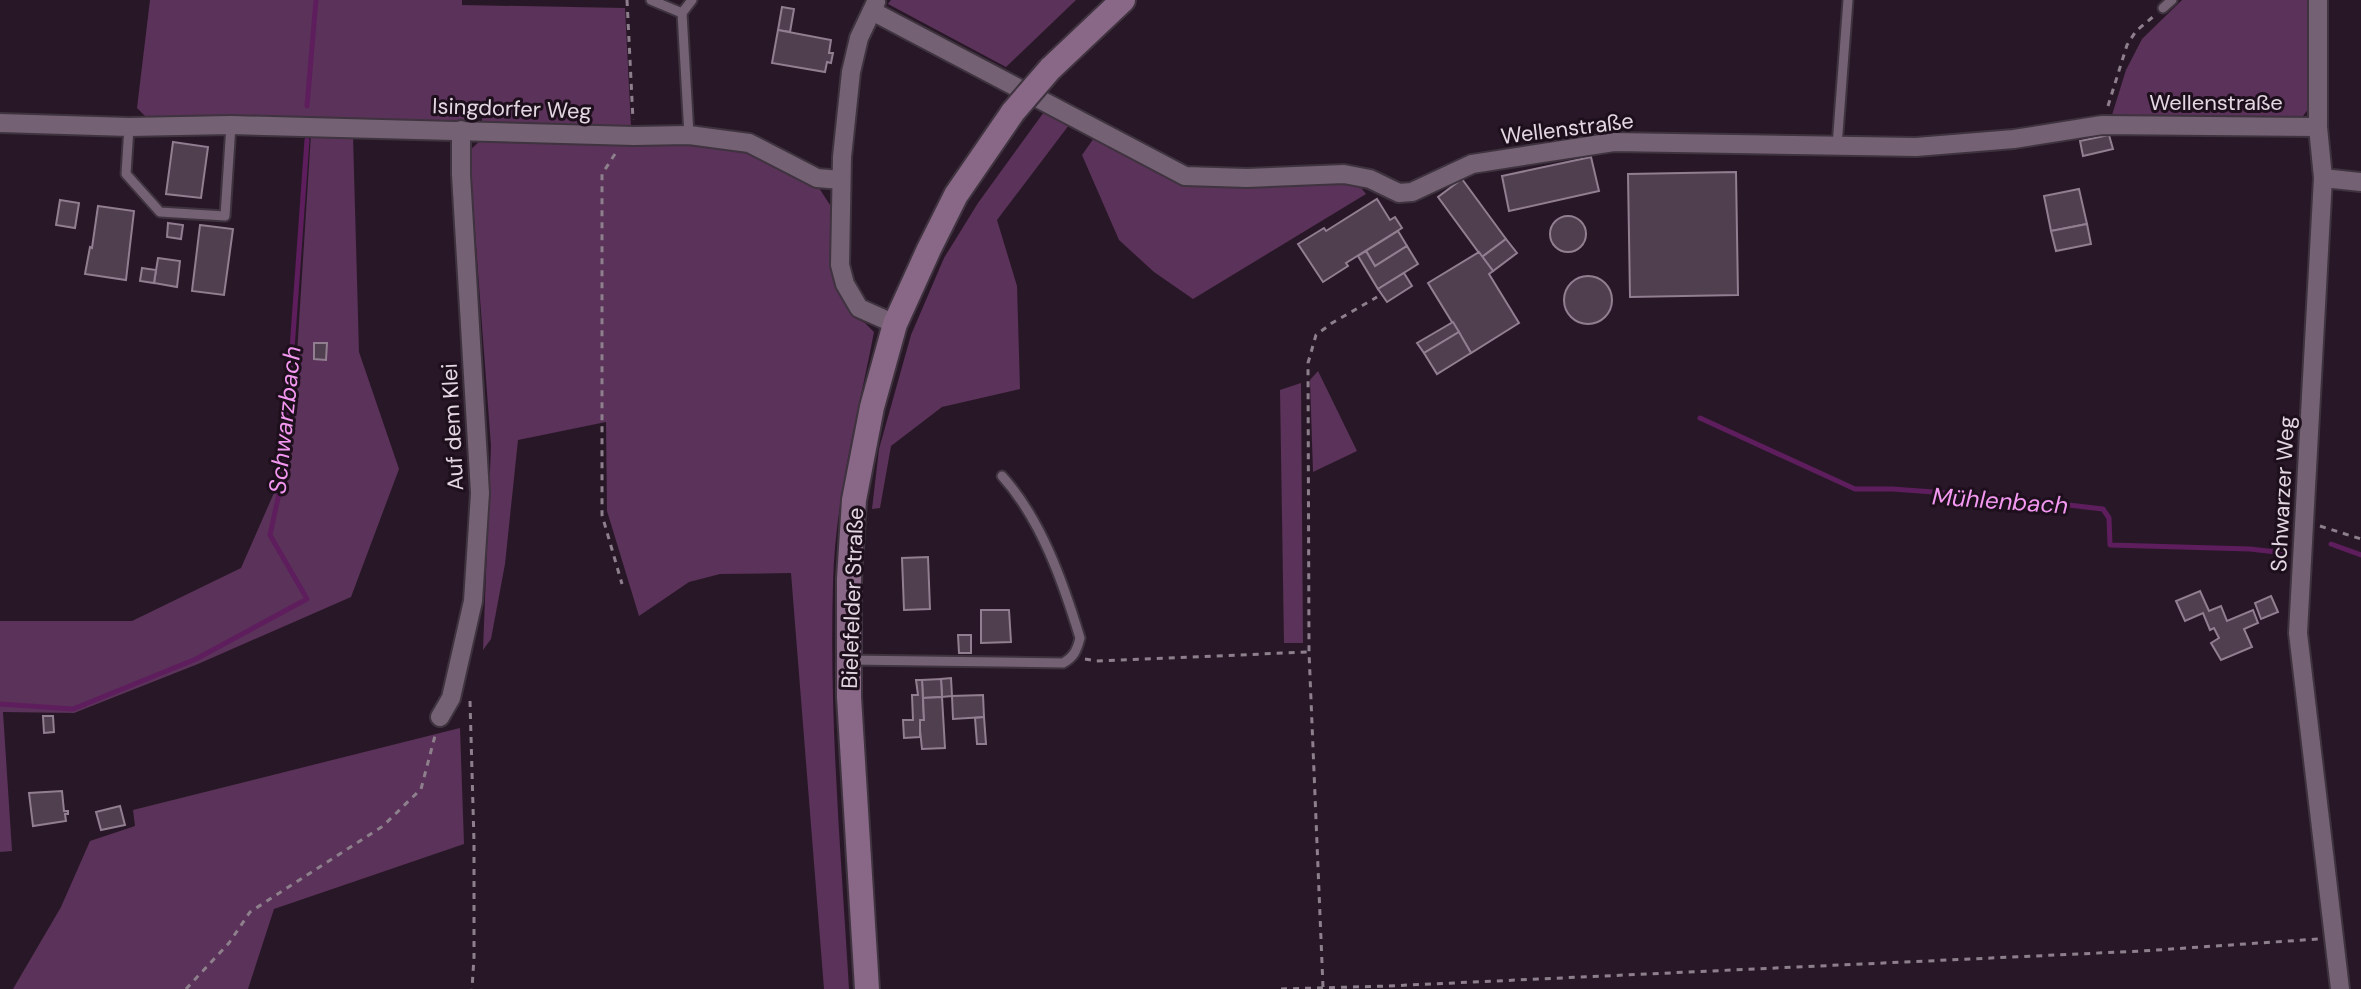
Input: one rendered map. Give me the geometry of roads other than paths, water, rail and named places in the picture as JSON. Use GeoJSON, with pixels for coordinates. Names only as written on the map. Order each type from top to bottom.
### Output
{"type":"FeatureCollection","features":[{"type":"Feature","properties":{"kind":"main road","name":"Bielefelder Straße"},"geometry":{"type":"LineString","coordinates":[[867,989],[851,727],[849,579],[854,500],[872,407],[895,324],[956,195],[1013,112],[1050,69],[1123,0]]}},
{"type":"Feature","properties":{"kind":"street","name":"Schwarzer Weg"},"geometry":{"type":"LineString","coordinates":[[2318,0],[2318,127],[2323,178],[2298,633],[2340,989]]}},
{"type":"Feature","properties":{"kind":"street","name":"Wellenstraße"},"geometry":{"type":"LineString","coordinates":[[875,6],[1185,176],[1247,178],[1344,174],[1370,179],[1399,193],[1412,192],[1472,164],[1614,142],[1916,147],[2014,139],[2102,125],[2318,127]]}},
{"type":"Feature","properties":{"kind":"street"},"geometry":{"type":"LineString","coordinates":[[875,6],[859,38],[851,72],[841,180],[840,265],[845,284],[859,308],[895,324]]}},
{"type":"Feature","properties":{"kind":"street","name":"Isingdorfer Weg"},"geometry":{"type":"LineString","coordinates":[[0,123],[689,135],[749,143],[817,178],[841,180]]}},
{"type":"Feature","properties":{"kind":"street","name":"Auf dem Klei"},"geometry":{"type":"LineString","coordinates":[[440,717],[451,698],[473,601],[480,493],[461,130]]}},
{"type":"Feature","properties":{"kind":"street"},"geometry":{"type":"LineString","coordinates":[[2323,178],[2361,182]]}},
{"type":"Feature","properties":{"kind":"lane"},"geometry":{"type":"LineString","coordinates":[[651,0],[682,13]]}},
{"type":"Feature","properties":{"kind":"lane"},"geometry":{"type":"LineString","coordinates":[[689,135],[682,13],[692,0]]}},
{"type":"Feature","properties":{"kind":"lane"},"geometry":{"type":"LineString","coordinates":[[1837,146],[1848,0]]}},
{"type":"Feature","properties":{"kind":"lane"},"geometry":{"type":"LineString","coordinates":[[2163,8],[2172,0]]}},
{"type":"Feature","properties":{"kind":"lane"},"geometry":{"type":"LineString","coordinates":[[129,127],[126,174],[160,212],[225,216],[231,125]]}},
{"type":"Feature","properties":{"kind":"lane"},"geometry":{"type":"LineString","coordinates":[[849,660],[1063,663],[1072,658],[1080,638],[1057,572],[1024,502],[1002,476]]}},
{"type":"Feature","properties":{"kind":"waterway","name":"Schwarzbach"},"geometry":{"type":"LineString","coordinates":[[307,106],[316,0]]}},
{"type":"Feature","properties":{"kind":"waterway","name":"Schwarzbach"},"geometry":{"type":"LineString","coordinates":[[0,704],[73,709],[196,659],[307,599],[270,535],[283,475],[307,140]]}},
{"type":"Feature","properties":{"kind":"waterway","name":"Mühlenbach"},"geometry":{"type":"LineString","coordinates":[[1700,418],[1855,489],[1990,496],[2103,509],[2109,518],[2110,545],[2285,553]]}},
{"type":"Feature","properties":{"kind":"waterway","name":"Mühlenbach"},"geometry":{"type":"LineString","coordinates":[[2331,544],[2361,555]]}}]}
